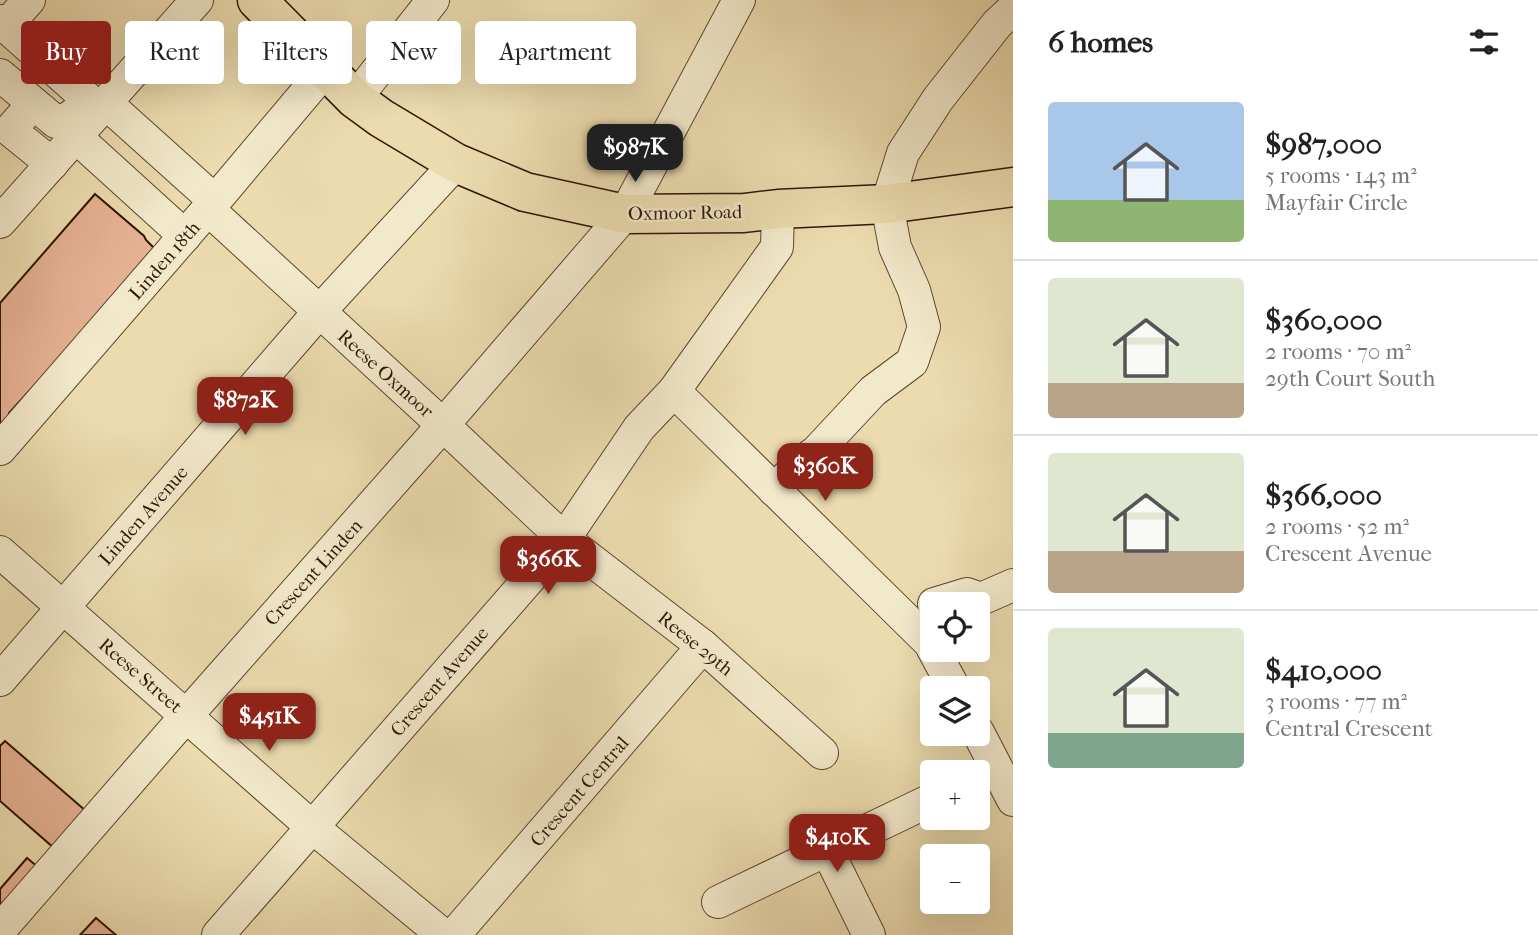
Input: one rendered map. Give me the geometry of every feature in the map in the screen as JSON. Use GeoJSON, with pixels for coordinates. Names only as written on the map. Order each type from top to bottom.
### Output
{"type":"FeatureCollection","features":[{"type":"Feature","properties":{"kind":"main road","name":"Oxmoor Road"},"geometry":{"type":"LineString","coordinates":[[257,0],[278,21]]}},
{"type":"Feature","properties":{"kind":"main road","name":"Oxmoor Road"},"geometry":{"type":"LineString","coordinates":[[340,84],[355,99],[381,118],[456,163],[525,192],[625,214],[744,213],[887,204],[1013,187]]}},
{"type":"Feature","properties":{"kind":"street"},"geometry":{"type":"LineString","coordinates":[[3,24],[29,0]]}},
{"type":"Feature","properties":{"kind":"street"},"geometry":{"type":"LineString","coordinates":[[0,222],[197,0]]}},
{"type":"Feature","properties":{"kind":"street"},"geometry":{"type":"LineString","coordinates":[[355,99],[433,0]]}},
{"type":"Feature","properties":{"kind":"street","name":"Crescent Linden"},"geometry":{"type":"LineString","coordinates":[[14,928],[187,715],[625,214],[739,0]]}},
{"type":"Feature","properties":{"kind":"street"},"geometry":{"type":"LineString","coordinates":[[774,490],[817,451],[873,391],[912,362],[924,327],[914,290],[895,247],[887,204],[904,153],[938,99],[997,24],[1013,9]]}},
{"type":"Feature","properties":{"kind":"street","name":"Reese Oxmoor"},"geometry":{"type":"LineString","coordinates":[[3,24],[103,107],[211,205],[319,312],[564,538]]}},
{"type":"Feature","properties":{"kind":"street"},"geometry":{"type":"LineString","coordinates":[[0,75],[56,122],[77,112],[103,107]]}},
{"type":"Feature","properties":{"kind":"street","name":"Linden 18th"},"geometry":{"type":"LineString","coordinates":[[0,449],[313,84]]}},
{"type":"Feature","properties":{"kind":"street"},"geometry":{"type":"LineString","coordinates":[[33,104],[10,130],[52,164]]}},
{"type":"Feature","properties":{"kind":"street"},"geometry":{"type":"LineString","coordinates":[[76,136],[185,236]]}},
{"type":"Feature","properties":{"kind":"street","name":"Linden Avenue"},"geometry":{"type":"LineString","coordinates":[[0,680],[319,312],[456,163]]}},
{"type":"Feature","properties":{"kind":"street","name":"Crescent Avenue"},"geometry":{"type":"LineString","coordinates":[[218,935],[564,538],[639,428],[674,391],[777,247],[778,209]]}},
{"type":"Feature","properties":{"kind":"street"},"geometry":{"type":"LineString","coordinates":[[674,391],[920,633]]}},
{"type":"Feature","properties":{"kind":"street","name":"Reese 29th"},"geometry":{"type":"LineString","coordinates":[[564,538],[703,646],[822,753]]}},
{"type":"Feature","properties":{"kind":"street","name":"Reese Street"},"geometry":{"type":"LineString","coordinates":[[0,552],[311,826],[443,935]]}},
{"type":"Feature","properties":{"kind":"street"},"geometry":{"type":"LineString","coordinates":[[990,595],[1013,585]]}},
{"type":"Feature","properties":{"kind":"street"},"geometry":{"type":"LineString","coordinates":[[900,614],[920,608]]}},
{"type":"Feature","properties":{"kind":"street","name":"Crescent Central"},"geometry":{"type":"LineString","coordinates":[[454,935],[703,646]]}},
{"type":"Feature","properties":{"kind":"street"},"geometry":{"type":"LineString","coordinates":[[985,746],[1013,800]]}},
{"type":"Feature","properties":{"kind":"street"},"geometry":{"type":"LineString","coordinates":[[718,902],[920,805]]}},
{"type":"Feature","properties":{"kind":"street"},"geometry":{"type":"LineString","coordinates":[[827,850],[869,935]]}},
{"type":"Feature","properties":{"kind":"building"},"geometry":{"type":"Polygon","coordinates":[[[95,194],[144,236],[157,251],[9,413],[12,417],[0,431],[0,303],[95,194]]]}},
{"type":"Feature","properties":{"kind":"building"},"geometry":{"type":"Polygon","coordinates":[[[5,741],[86,811],[54,848],[0,801],[0,746],[5,741]]]}},
{"type":"Feature","properties":{"kind":"building"},"geometry":{"type":"Polygon","coordinates":[[[27,858],[44,872],[0,923],[0,889],[27,858]]]}},
{"type":"Feature","properties":{"kind":"building"},"geometry":{"type":"Polygon","coordinates":[[[96,918],[116,935],[80,935],[96,918]]]}}]}
